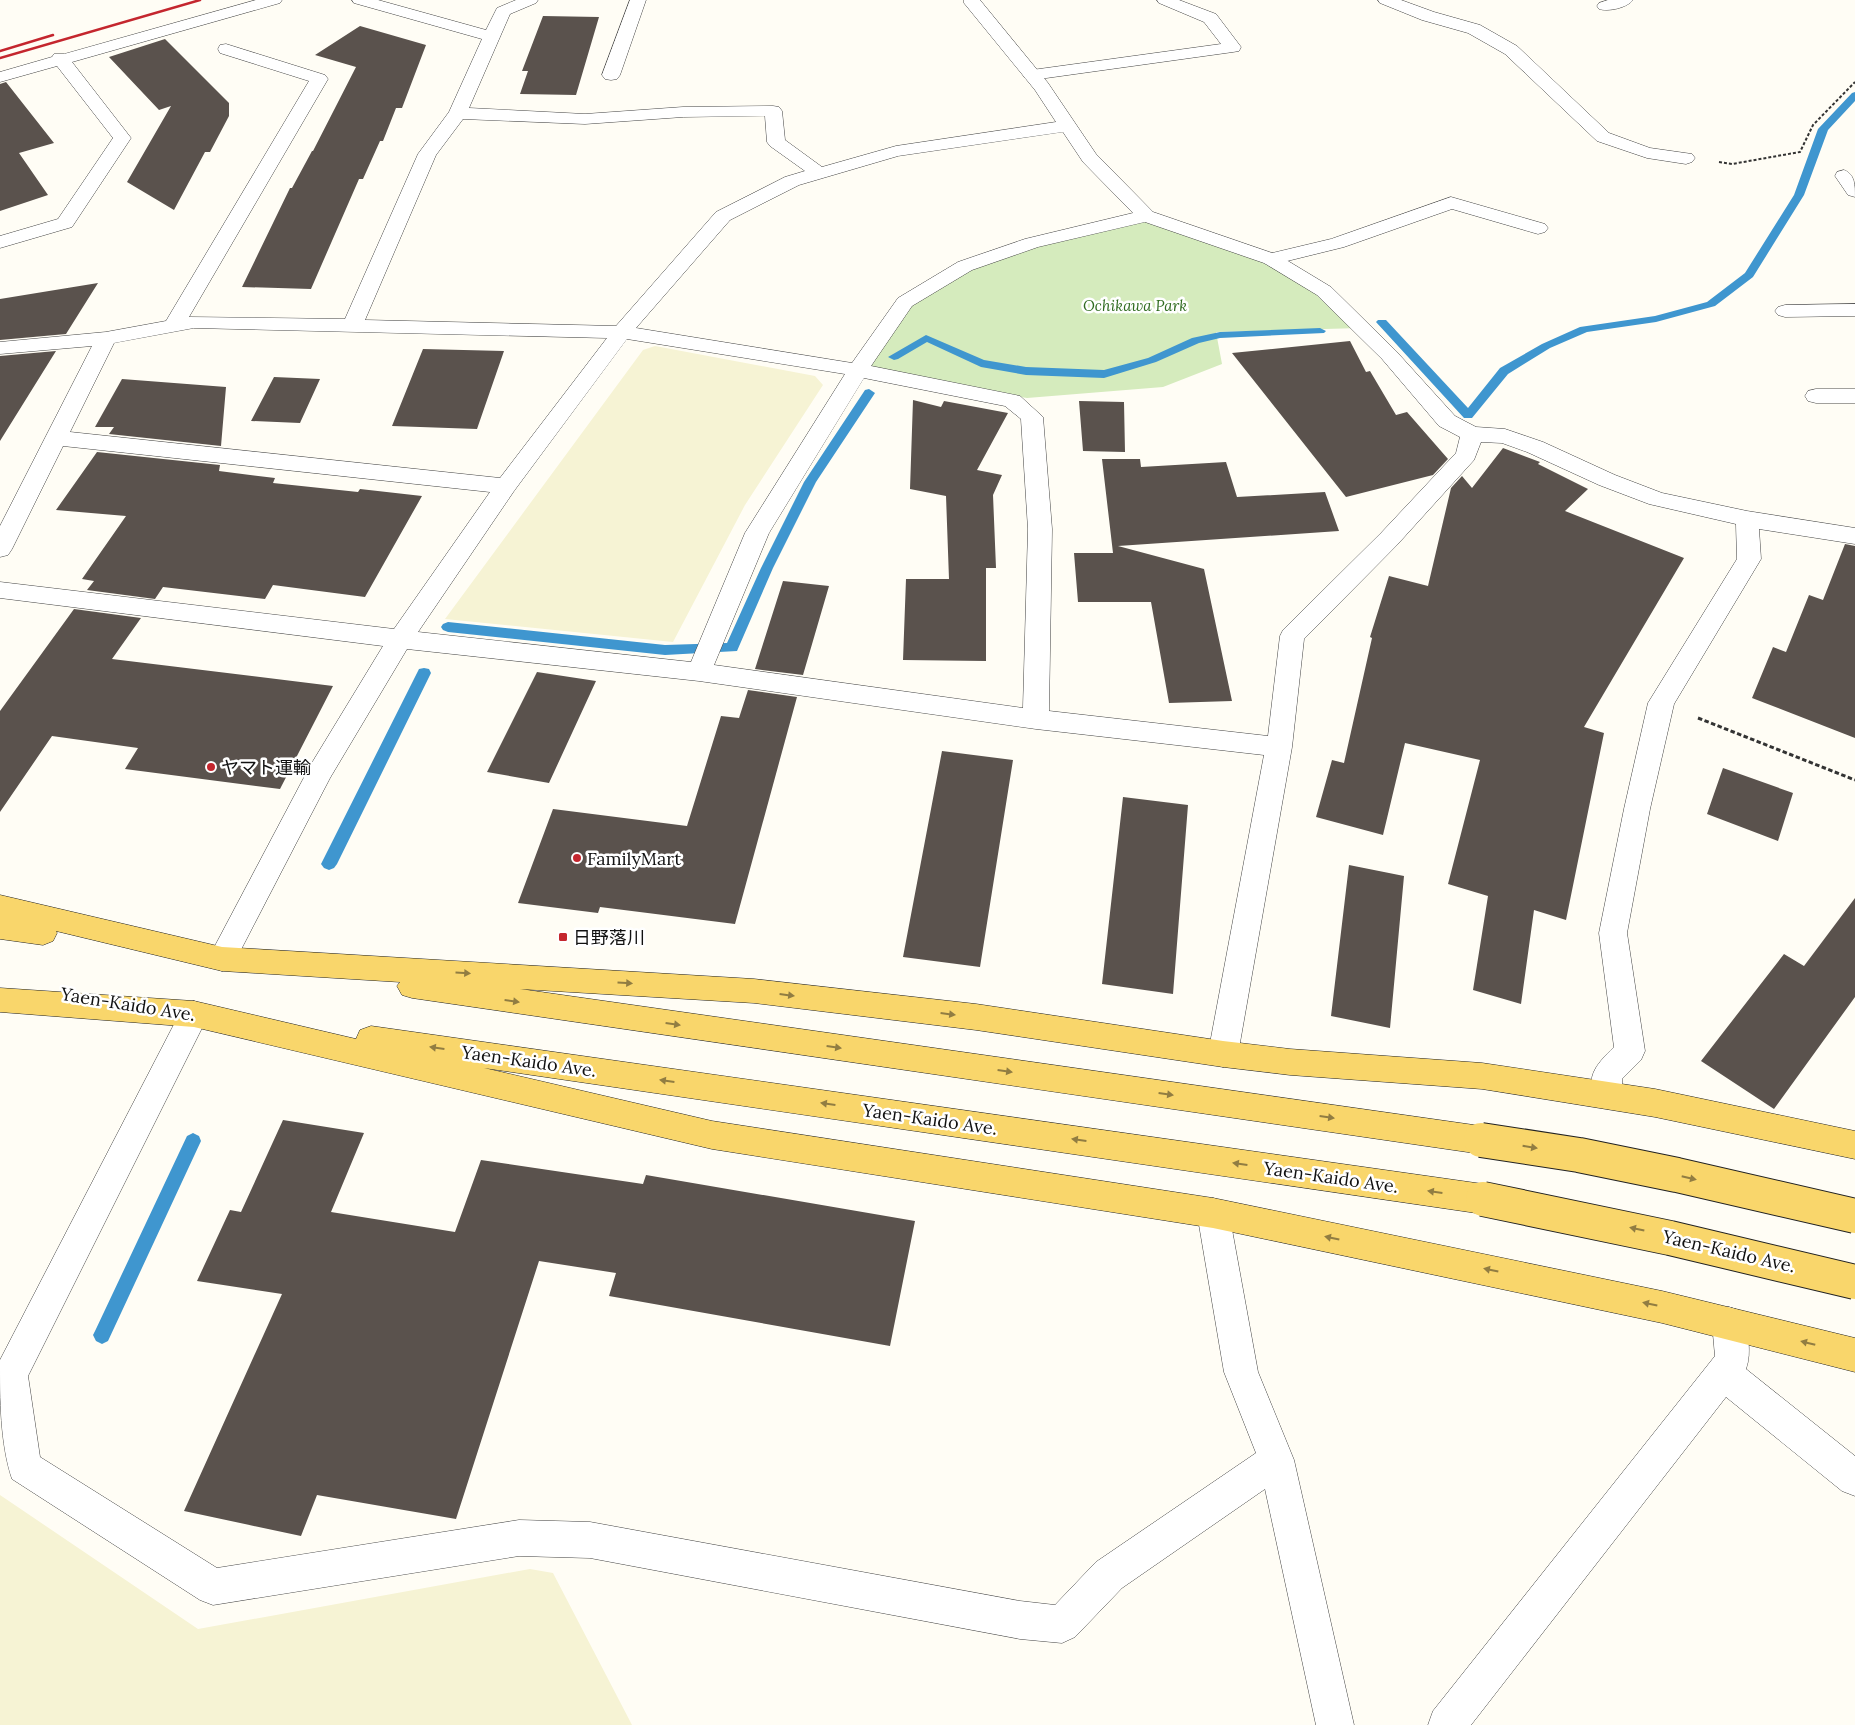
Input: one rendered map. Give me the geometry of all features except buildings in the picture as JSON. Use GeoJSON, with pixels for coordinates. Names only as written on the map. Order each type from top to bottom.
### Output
{"type":"FeatureCollection","features":[{"type":"Feature","properties":{"kind":"main road"},"geometry":{"type":"LineString","coordinates":[[0,906],[222,959],[754,991],[985,1018],[1223,1054],[1290,1062],[1482,1076],[1655,1103],[1855,1145]]}},
{"type":"Feature","properties":{"kind":"main road"},"geometry":{"type":"LineString","coordinates":[[0,926],[1580,1155],[1855,1216]]}},
{"type":"Feature","properties":{"kind":"main road","name":"Yaen-Kaido Ave."},"geometry":{"type":"LineString","coordinates":[[0,984],[194,1014],[1484,1199],[1674,1237],[1855,1282]]}},
{"type":"Feature","properties":{"kind":"main road"},"geometry":{"type":"LineString","coordinates":[[0,1000],[194,1014],[712,1135],[1213,1213],[1537,1280],[1729,1323],[1855,1355]]}},
{"type":"Feature","properties":{"kind":"street"},"geometry":{"type":"LineString","coordinates":[[0,77],[60,58],[274,0]]}},
{"type":"Feature","properties":{"kind":"street"},"geometry":{"type":"LineString","coordinates":[[360,0],[491,36]]}},
{"type":"Feature","properties":{"kind":"street"},"geometry":{"type":"LineString","coordinates":[[352,326],[427,154],[458,112],[503,11],[530,0]]}},
{"type":"Feature","properties":{"kind":"street"},"geometry":{"type":"LineString","coordinates":[[610,75],[638,0]]}},
{"type":"Feature","properties":{"kind":"street"},"geometry":{"type":"LineString","coordinates":[[972,0],[978,11],[1042,87],[1089,158],[1146,216],[1271,258],[1324,291],[1389,355],[1447,421],[1472,434],[1505,436],[1535,447],[1607,480],[1657,499],[1747,519],[1855,536]]}},
{"type":"Feature","properties":{"kind":"street"},"geometry":{"type":"LineString","coordinates":[[1032,75],[1233,47],[1210,18],[1165,0]]}},
{"type":"Feature","properties":{"kind":"street"},"geometry":{"type":"LineString","coordinates":[[1386,0],[1428,16],[1474,29],[1511,50],[1550,84],[1603,137],[1647,153],[1686,158]]}},
{"type":"Feature","properties":{"kind":"street"},"geometry":{"type":"LineString","coordinates":[[1604,6],[1625,0]]}},
{"type":"Feature","properties":{"kind":"street"},"geometry":{"type":"LineString","coordinates":[[174,325],[319,79],[226,49]]}},
{"type":"Feature","properties":{"kind":"street"},"geometry":{"type":"LineString","coordinates":[[0,242],[65,224],[122,138],[60,58]]}},
{"type":"Feature","properties":{"kind":"street"},"geometry":{"type":"LineString","coordinates":[[458,112],[585,119],[683,112],[773,111],[776,142],[819,173]]}},
{"type":"Feature","properties":{"kind":"street"},"geometry":{"type":"LineString","coordinates":[[222,959],[320,773],[400,639],[506,486],[622,332],[723,216],[792,181],[896,151],[1068,126]]}},
{"type":"Feature","properties":{"kind":"street"},"geometry":{"type":"LineString","coordinates":[[1271,258],[1337,243],[1451,203],[1538,228]]}},
{"type":"Feature","properties":{"kind":"street"},"geometry":{"type":"LineString","coordinates":[[700,669],[757,533],[858,370],[905,302],[965,266],[1032,243],[1146,216]]}},
{"type":"Feature","properties":{"kind":"street"},"geometry":{"type":"LineString","coordinates":[[1785,311],[1855,310]]}},
{"type":"Feature","properties":{"kind":"street"},"geometry":{"type":"LineString","coordinates":[[0,348],[106,338],[194,322],[622,332],[858,370],[1012,401],[1032,417],[1040,529],[1036,719]]}},
{"type":"Feature","properties":{"kind":"street"},"geometry":{"type":"LineString","coordinates":[[0,550],[106,338]]}},
{"type":"Feature","properties":{"kind":"street"},"geometry":{"type":"LineString","coordinates":[[1816,396],[1855,396]]}},
{"type":"Feature","properties":{"kind":"street"},"geometry":{"type":"LineString","coordinates":[[1223,1054],[1279,747],[1292,636],[1389,539],[1466,455],[1472,434]]}},
{"type":"Feature","properties":{"kind":"street"},"geometry":{"type":"LineString","coordinates":[[56,438],[506,486]]}},
{"type":"Feature","properties":{"kind":"street"},"geometry":{"type":"LineString","coordinates":[[1608,1095],[1607,1074],[1630,1051],[1613,933],[1660,703],[1749,559],[1747,519]]}},
{"type":"Feature","properties":{"kind":"street"},"geometry":{"type":"LineString","coordinates":[[0,590],[400,639],[700,669],[1036,719],[1279,747]]}},
{"type":"Feature","properties":{"kind":"street"},"geometry":{"type":"LineString","coordinates":[[194,1014],[12,1374],[24,1467],[213,1587],[519,1538],[590,1540],[1020,1620],[1062,1624],[1109,1575],[1276,1460]]}},
{"type":"Feature","properties":{"kind":"street"},"geometry":{"type":"LineString","coordinates":[[1213,1213],[1241,1372],[1276,1460],[1334,1725]]}},
{"type":"Feature","properties":{"kind":"street"},"geometry":{"type":"LineString","coordinates":[[1446,1725],[1732,1360],[1729,1323]]}},
{"type":"Feature","properties":{"kind":"street"},"geometry":{"type":"LineString","coordinates":[[1722,1372],[1855,1478]]}},
{"type":"Feature","properties":{"kind":"path"},"geometry":{"type":"LineString","coordinates":[[1686,158],[1732,164],[1800,152],[1812,126],[1855,82]]}},
{"type":"Feature","properties":{"kind":"path"},"geometry":{"type":"LineString","coordinates":[[1660,703],[1855,780]]}},
{"type":"Feature","properties":{"kind":"shaded area"},"geometry":{"type":"Polygon","coordinates":[[[655,346],[815,376],[823,385],[745,505],[673,642],[445,619],[643,350],[655,346]]]}},
{"type":"Feature","properties":{"kind":"shaded area"},"geometry":{"type":"Polygon","coordinates":[[[0,1495],[198,1629],[530,1569],[553,1573],[632,1725],[0,1725],[0,1495]]]}},
{"type":"Feature","properties":{"kind":"green space","name":"Ochikawa Park"},"geometry":{"type":"Polygon","coordinates":[[[1146,216],[1271,259],[1361,328],[1216,332],[1222,364],[1163,387],[1027,398],[858,370],[905,302],[965,266],[1146,216]]]}},
{"type":"Feature","properties":{"kind":"waterway"},"geometry":{"type":"LineString","coordinates":[[1382,322],[1468,415],[1504,371],[1546,346],[1584,329],[1656,319],[1711,304],[1749,275],[1799,195],[1823,129],[1855,95]]}},
{"type":"Feature","properties":{"kind":"waterway"},"geometry":{"type":"LineString","coordinates":[[894,357],[926,338],[981,363],[1026,371],[1104,374],[1152,360],[1196,340],[1220,335],[1320,331]]}},
{"type":"Feature","properties":{"kind":"waterway"},"geometry":{"type":"LineString","coordinates":[[448,627],[665,650],[732,648],[767,568],[810,482],[869,393]]}},
{"type":"Feature","properties":{"kind":"waterway"},"geometry":{"type":"LineString","coordinates":[[329,864],[424,673]]}},
{"type":"Feature","properties":{"kind":"waterway"},"geometry":{"type":"LineString","coordinates":[[102,1335],[193,1141]]}},
{"type":"Feature","properties":{"kind":"railway"},"geometry":{"type":"LineString","coordinates":[[0,58],[200,0]]}},
{"type":"Feature","properties":{"kind":"railway"},"geometry":{"type":"LineString","coordinates":[[0,51],[53,35]]}},
{"type":"Feature","properties":{"kind":"place","name":"ヤマト運輸"},"geometry":{"type":"Point","coordinates":[211,767]}},
{"type":"Feature","properties":{"kind":"place","name":"FamilyMart"},"geometry":{"type":"Point","coordinates":[577,858]}},
{"type":"Feature","properties":{"kind":"place","name":"日野落川"},"geometry":{"type":"Point","coordinates":[563,937]}}]}
